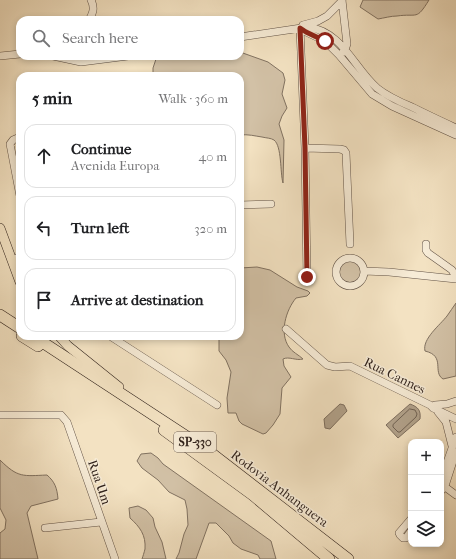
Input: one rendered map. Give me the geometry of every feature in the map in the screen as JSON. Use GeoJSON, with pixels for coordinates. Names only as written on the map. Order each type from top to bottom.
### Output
{"type":"FeatureCollection","features":[{"type":"Feature","properties":{"kind":"highway"},"geometry":{"type":"LineString","coordinates":[[0,315],[16,325]]}},
{"type":"Feature","properties":{"kind":"highway","name":"Rodovia Anhanguera"},"geometry":{"type":"LineString","coordinates":[[0,322],[16,333]]}},
{"type":"Feature","properties":{"kind":"highway","name":"Rodovia Anhanguera"},"geometry":{"type":"LineString","coordinates":[[27,340],[148,419],[253,495],[329,559]]}},
{"type":"Feature","properties":{"kind":"highway","name":"Rodovia Anhanguera"},"geometry":{"type":"LineString","coordinates":[[39,340],[208,450],[348,559]]}},
{"type":"Feature","properties":{"kind":"main road"},"geometry":{"type":"LineString","coordinates":[[0,228],[16,258]]}},
{"type":"Feature","properties":{"kind":"main road"},"geometry":{"type":"LineString","coordinates":[[63,340],[68,346],[152,413]]}},
{"type":"Feature","properties":{"kind":"street"},"geometry":{"type":"LineString","coordinates":[[91,0],[94,7],[91,16]]}},
{"type":"Feature","properties":{"kind":"street"},"geometry":{"type":"LineString","coordinates":[[300,28],[305,24],[318,21],[327,16],[342,0]]}},
{"type":"Feature","properties":{"kind":"street"},"geometry":{"type":"LineString","coordinates":[[339,55],[345,50],[347,44],[342,0]]}},
{"type":"Feature","properties":{"kind":"street"},"geometry":{"type":"LineString","coordinates":[[244,36],[308,27],[317,28],[328,34],[345,50],[377,88],[394,99],[456,128]]}},
{"type":"Feature","properties":{"kind":"street"},"geometry":{"type":"LineString","coordinates":[[300,28],[325,41],[372,94],[392,106],[456,135]]}},
{"type":"Feature","properties":{"kind":"street"},"geometry":{"type":"LineString","coordinates":[[300,28],[305,148],[307,277]]}},
{"type":"Feature","properties":{"kind":"street"},"geometry":{"type":"LineString","coordinates":[[0,56],[16,54]]}},
{"type":"Feature","properties":{"kind":"street"},"geometry":{"type":"LineString","coordinates":[[72,60],[81,62],[97,60]]}},
{"type":"Feature","properties":{"kind":"street"},"geometry":{"type":"LineString","coordinates":[[16,139],[10,144],[16,175]]}},
{"type":"Feature","properties":{"kind":"street"},"geometry":{"type":"LineString","coordinates":[[305,148],[340,149],[344,150],[346,153],[350,244]]}},
{"type":"Feature","properties":{"kind":"street"},"geometry":{"type":"LineString","coordinates":[[244,205],[271,204]]}},
{"type":"Feature","properties":{"kind":"street"},"geometry":{"type":"LineString","coordinates":[[426,244],[428,253],[452,270],[456,278]]}},
{"type":"Feature","properties":{"kind":"street"},"geometry":{"type":"LineString","coordinates":[[349,258],[354,258],[361,263],[364,271],[361,280],[354,285],[349,286],[341,282],[336,274],[338,265],[341,261],[349,258]]}},
{"type":"Feature","properties":{"kind":"street"},"geometry":{"type":"LineString","coordinates":[[364,271],[456,278]]}},
{"type":"Feature","properties":{"kind":"street","name":"Rua Cannes"},"geometry":{"type":"LineString","coordinates":[[286,329],[327,365],[336,367],[350,366],[433,406],[456,419]]}},
{"type":"Feature","properties":{"kind":"street"},"geometry":{"type":"LineString","coordinates":[[116,340],[216,405]]}},
{"type":"Feature","properties":{"kind":"street"},"geometry":{"type":"LineString","coordinates":[[433,406],[456,401]]}},
{"type":"Feature","properties":{"kind":"street"},"geometry":{"type":"LineString","coordinates":[[433,406],[446,422],[455,452]]}},
{"type":"Feature","properties":{"kind":"street","name":"Rua Cannes"},"geometry":{"type":"LineString","coordinates":[[433,406],[456,415]]}},
{"type":"Feature","properties":{"kind":"street","name":"Rua Um"},"geometry":{"type":"LineString","coordinates":[[0,415],[61,415],[67,422],[115,559]]}},
{"type":"Feature","properties":{"kind":"street"},"geometry":{"type":"LineString","coordinates":[[444,480],[455,452],[456,437]]}},
{"type":"Feature","properties":{"kind":"street"},"geometry":{"type":"LineString","coordinates":[[444,487],[456,496]]}},
{"type":"Feature","properties":{"kind":"street"},"geometry":{"type":"LineString","coordinates":[[45,528],[101,522]]}},
{"type":"Feature","properties":{"kind":"street"},"geometry":{"type":"LineString","coordinates":[[408,523],[400,532],[400,535],[403,538],[406,538],[408,535]]}},
{"type":"Feature","properties":{"kind":"shaded area"},"geometry":{"type":"Polygon","coordinates":[[[363,0],[429,0],[419,14],[392,16],[378,19],[360,7],[363,0]]]}},
{"type":"Feature","properties":{"kind":"shaded area"},"geometry":{"type":"Polygon","coordinates":[[[244,53],[268,62],[283,73],[285,80],[282,94],[287,108],[279,124],[284,140],[283,183],[280,154],[277,143],[270,138],[244,135],[244,72],[153,72],[156,60],[244,60],[244,53]]]}},
{"type":"Feature","properties":{"kind":"shaded area"},"geometry":{"type":"Polygon","coordinates":[[[350,260],[359,263],[362,272],[359,281],[350,284],[341,281],[338,272],[341,263],[350,260]]]}},
{"type":"Feature","properties":{"kind":"shaded area"},"geometry":{"type":"Polygon","coordinates":[[[257,267],[270,270],[297,287],[310,293],[307,296],[296,298],[287,315],[284,329],[286,341],[290,349],[303,359],[283,359],[284,366],[291,377],[282,388],[280,414],[273,425],[266,433],[263,434],[242,424],[236,413],[228,413],[227,398],[231,372],[226,360],[219,351],[219,340],[244,340],[244,268],[257,267]]]}},
{"type":"Feature","properties":{"kind":"shaded area"},"geometry":{"type":"Polygon","coordinates":[[[456,303],[456,376],[443,379],[438,372],[437,360],[435,356],[425,351],[425,346],[432,332],[447,316],[456,303]]]}},
{"type":"Feature","properties":{"kind":"shaded area"},"geometry":{"type":"Polygon","coordinates":[[[151,453],[163,464],[271,541],[276,559],[260,559],[258,555],[241,549],[233,543],[229,536],[216,523],[209,523],[196,559],[176,559],[188,525],[185,500],[169,492],[158,480],[142,468],[137,461],[141,454],[151,453]]]}},
{"type":"Feature","properties":{"kind":"shaded area"},"geometry":{"type":"Polygon","coordinates":[[[0,460],[6,466],[21,475],[47,475],[55,486],[58,499],[31,506],[27,513],[38,559],[0,559],[0,533],[5,529],[6,520],[0,508],[0,460]]]}},
{"type":"Feature","properties":{"kind":"shaded area"},"geometry":{"type":"Polygon","coordinates":[[[138,506],[146,510],[153,518],[155,527],[162,542],[166,559],[142,559],[145,549],[143,535],[137,525],[130,518],[129,508],[138,506]]]}},
{"type":"Feature","properties":{"kind":"water"},"geometry":{"type":"Polygon","coordinates":[[[340,404],[344,405],[347,411],[330,429],[325,428],[324,419],[340,404]]]}},
{"type":"Feature","properties":{"kind":"water"},"geometry":{"type":"Polygon","coordinates":[[[410,404],[418,409],[420,419],[398,438],[386,425],[410,404]]]}},
{"type":"Feature","properties":{"kind":"route"},"geometry":{"type":"LineString","coordinates":[[307,277],[305,148],[300,28],[325,41]]}}]}
